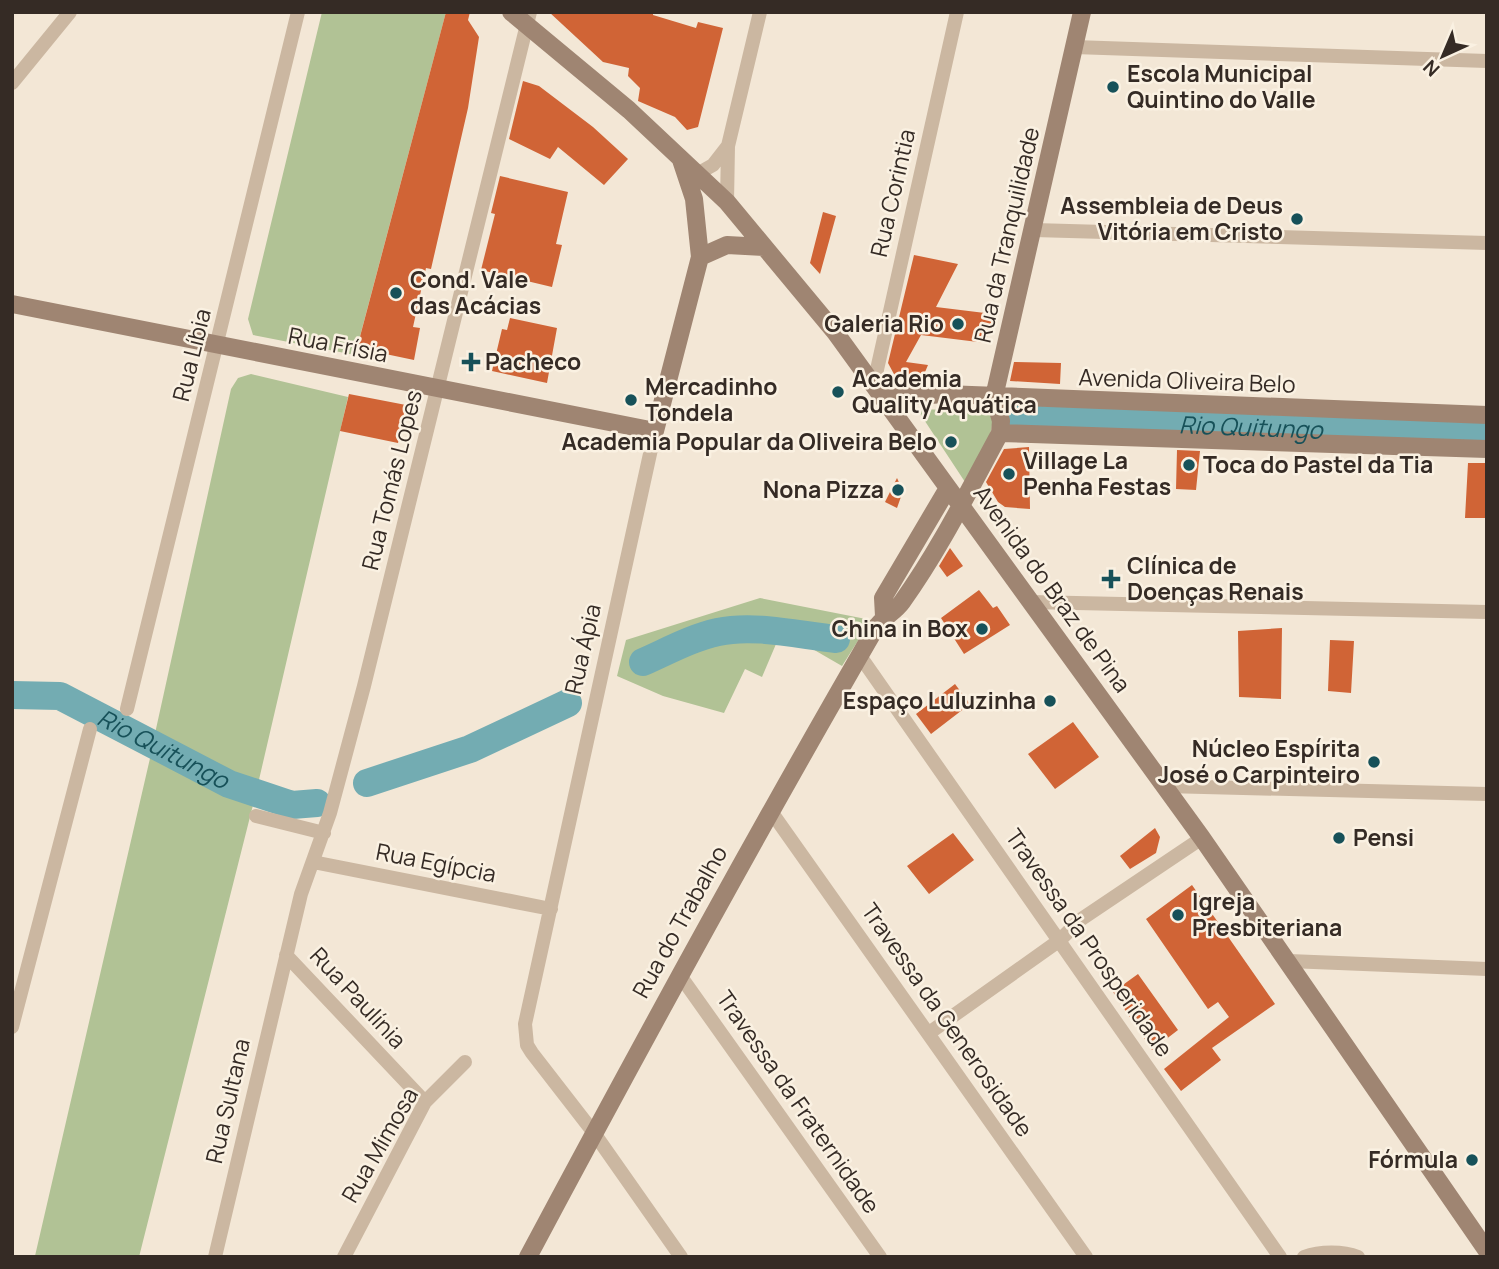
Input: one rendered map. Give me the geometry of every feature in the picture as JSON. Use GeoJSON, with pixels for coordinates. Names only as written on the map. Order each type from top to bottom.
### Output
{"type":"FeatureCollection","features":[{"type":"Feature","properties":{"kind":"street"},"geometry":{"type":"LineString","coordinates":[[12,83],[70,12]]}},
{"type":"Feature","properties":{"kind":"street","name":"Rua Líbia"},"geometry":{"type":"LineString","coordinates":[[127,709],[298,12]]}},
{"type":"Feature","properties":{"kind":"street","name":"Avenida do Braz de Pina"},"geometry":{"type":"LineString","coordinates":[[512,12],[529,18],[727,202],[880,390],[961,507],[1289,961],[1487,1251]]}},
{"type":"Feature","properties":{"kind":"street"},"geometry":{"type":"LineString","coordinates":[[697,174],[721,158],[727,146],[760,12]]}},
{"type":"Feature","properties":{"kind":"street","name":"Rua Corintia"},"geometry":{"type":"LineString","coordinates":[[880,390],[957,12]]}},
{"type":"Feature","properties":{"kind":"street","name":"Rua da Tranquilidade"},"geometry":{"type":"LineString","coordinates":[[1000,433],[1001,421],[994,397],[1082,12]]}},
{"type":"Feature","properties":{"kind":"street","name":"Rua Tomás Lopes"},"geometry":{"type":"LineString","coordinates":[[286,955],[301,894],[324,833],[439,389],[529,18]]}},
{"type":"Feature","properties":{"kind":"street"},"geometry":{"type":"LineString","coordinates":[[1074,47],[1487,61]]}},
{"type":"Feature","properties":{"kind":"street"},"geometry":{"type":"LineString","coordinates":[[727,146],[727,202]]}},
{"type":"Feature","properties":{"kind":"street","name":"Rua Ápia"},"geometry":{"type":"LineString","coordinates":[[680,158],[694,200],[700,257],[655,431],[525,1024],[527,1045],[594,1133],[681,1257]]}},
{"type":"Feature","properties":{"kind":"street"},"geometry":{"type":"LineString","coordinates":[[1034,230],[1487,243]]}},
{"type":"Feature","properties":{"kind":"street"},"geometry":{"type":"LineString","coordinates":[[700,257],[727,245],[764,247]]}},
{"type":"Feature","properties":{"kind":"street","name":"Rua Frísia"},"geometry":{"type":"LineString","coordinates":[[12,304],[655,431]]}},
{"type":"Feature","properties":{"kind":"street","name":"Avenida Oliveira Belo"},"geometry":{"type":"LineString","coordinates":[[880,390],[994,397],[1487,415]]}},
{"type":"Feature","properties":{"kind":"street"},"geometry":{"type":"LineString","coordinates":[[961,507],[1000,433],[1487,449]]}},
{"type":"Feature","properties":{"kind":"street","name":"Rua do Trabalho"},"geometry":{"type":"LineString","coordinates":[[884,616],[883,598],[948,488]]}},
{"type":"Feature","properties":{"kind":"street","name":"Rua do Trabalho"},"geometry":{"type":"LineString","coordinates":[[528,1257],[679,974],[859,656],[884,616],[900,606],[961,507]]}},
{"type":"Feature","properties":{"kind":"street"},"geometry":{"type":"LineString","coordinates":[[1030,602],[1487,612]]}},
{"type":"Feature","properties":{"kind":"street","name":"Travessa da Prosperidade"},"geometry":{"type":"LineString","coordinates":[[859,656],[1280,1257]]}},
{"type":"Feature","properties":{"kind":"street"},"geometry":{"type":"LineString","coordinates":[[12,1027],[90,729]]}},
{"type":"Feature","properties":{"kind":"street"},"geometry":{"type":"LineString","coordinates":[[1165,786],[1487,794]]}},
{"type":"Feature","properties":{"kind":"street","name":"Travessa da Generosidade"},"geometry":{"type":"LineString","coordinates":[[771,810],[1086,1257]]}},
{"type":"Feature","properties":{"kind":"street"},"geometry":{"type":"LineString","coordinates":[[256,816],[324,833]]}},
{"type":"Feature","properties":{"kind":"street"},"geometry":{"type":"LineString","coordinates":[[929,1033],[1060,940],[1080,920],[1202,838]]}},
{"type":"Feature","properties":{"kind":"street","name":"Rua Egípcia"},"geometry":{"type":"LineString","coordinates":[[313,862],[551,908]]}},
{"type":"Feature","properties":{"kind":"street","name":"Rua Paulínia"},"geometry":{"type":"LineString","coordinates":[[286,955],[425,1102]]}},
{"type":"Feature","properties":{"kind":"street","name":"Rua Sultana"},"geometry":{"type":"LineString","coordinates":[[215,1257],[286,955]]}},
{"type":"Feature","properties":{"kind":"street"},"geometry":{"type":"LineString","coordinates":[[1289,961],[1487,969]]}},
{"type":"Feature","properties":{"kind":"street","name":"Travessa da Fraternidade"},"geometry":{"type":"LineString","coordinates":[[679,974],[880,1257]]}},
{"type":"Feature","properties":{"kind":"street","name":"Rua Mimosa"},"geometry":{"type":"LineString","coordinates":[[344,1257],[425,1102],[465,1062]]}},
{"type":"Feature","properties":{"kind":"street"},"geometry":{"type":"LineString","coordinates":[[1304,1257],[1313,1253],[1349,1254],[1359,1257]]}},
{"type":"Feature","properties":{"kind":"green space"},"geometry":{"type":"Polygon","coordinates":[[[322,12],[446,12],[355,355],[253,335],[248,319],[322,12]]]}},
{"type":"Feature","properties":{"kind":"green space"},"geometry":{"type":"Polygon","coordinates":[[[251,374],[348,397],[258,784],[154,738],[231,389],[238,378],[251,374]]]}},
{"type":"Feature","properties":{"kind":"green space"},"geometry":{"type":"Polygon","coordinates":[[[917,409],[987,411],[992,416],[987,441],[965,482],[917,409]]]}},
{"type":"Feature","properties":{"kind":"green space"},"geometry":{"type":"Polygon","coordinates":[[[760,598],[871,620],[842,666],[797,640],[779,637],[762,677],[745,669],[724,713],[663,696],[617,676],[626,640],[760,598]]]}},
{"type":"Feature","properties":{"kind":"green space"},"geometry":{"type":"Polygon","coordinates":[[[151,754],[217,789],[254,801],[139,1257],[38,1257],[35,1256],[151,754]]]}},
{"type":"Feature","properties":{"kind":"building"},"geometry":{"type":"Polygon","coordinates":[[[446,12],[470,12],[468,20],[479,37],[468,108],[431,269],[426,268],[413,327],[420,328],[414,360],[357,348],[446,12]]]}},
{"type":"Feature","properties":{"kind":"building"},"geometry":{"type":"Polygon","coordinates":[[[549,12],[653,12],[653,15],[696,28],[698,22],[723,28],[698,127],[687,130],[675,117],[638,101],[640,88],[628,76],[629,68],[603,62],[549,12]]]}},
{"type":"Feature","properties":{"kind":"building"},"geometry":{"type":"Polygon","coordinates":[[[523,81],[539,86],[593,127],[628,159],[604,185],[558,147],[550,159],[509,139],[523,81]]]}},
{"type":"Feature","properties":{"kind":"building"},"geometry":{"type":"Polygon","coordinates":[[[500,176],[568,192],[556,244],[562,245],[552,287],[481,270],[495,214],[491,213],[500,176]]]}},
{"type":"Feature","properties":{"kind":"building"},"geometry":{"type":"Polygon","coordinates":[[[823,212],[836,216],[820,274],[810,263],[823,212]]]}},
{"type":"Feature","properties":{"kind":"building"},"geometry":{"type":"Polygon","coordinates":[[[914,255],[958,264],[936,307],[993,314],[986,343],[921,335],[906,362],[928,365],[920,384],[895,376],[888,363],[914,255]]]}},
{"type":"Feature","properties":{"kind":"building"},"geometry":{"type":"Polygon","coordinates":[[[510,318],[557,328],[547,383],[492,371],[502,329],[507,330],[510,318]]]}},
{"type":"Feature","properties":{"kind":"building"},"geometry":{"type":"Polygon","coordinates":[[[1014,362],[1061,363],[1060,384],[1010,381],[1014,362]]]}},
{"type":"Feature","properties":{"kind":"building"},"geometry":{"type":"Polygon","coordinates":[[[349,394],[406,405],[398,443],[340,431],[349,394]]]}},
{"type":"Feature","properties":{"kind":"building","name":"Village La Penha Festas"},"geometry":{"type":"Polygon","coordinates":[[[1029,447],[1030,509],[1005,507],[998,502],[986,482],[1004,449],[1029,447]]]}},
{"type":"Feature","properties":{"kind":"building"},"geometry":{"type":"Polygon","coordinates":[[[1177,450],[1200,451],[1196,490],[1176,489],[1177,450]]]}},
{"type":"Feature","properties":{"kind":"building"},"geometry":{"type":"Polygon","coordinates":[[[1468,463],[1487,463],[1487,518],[1465,518],[1468,463]]]}},
{"type":"Feature","properties":{"kind":"building"},"geometry":{"type":"Polygon","coordinates":[[[897,478],[903,491],[897,508],[885,502],[897,478]]]}},
{"type":"Feature","properties":{"kind":"building"},"geometry":{"type":"Polygon","coordinates":[[[950,548],[963,566],[947,577],[939,566],[950,548]]]}},
{"type":"Feature","properties":{"kind":"building"},"geometry":{"type":"Polygon","coordinates":[[[979,590],[993,608],[997,606],[1010,625],[964,654],[941,618],[979,590]]]}},
{"type":"Feature","properties":{"kind":"building"},"geometry":{"type":"Polygon","coordinates":[[[1282,628],[1281,699],[1239,697],[1238,631],[1282,628]]]}},
{"type":"Feature","properties":{"kind":"building"},"geometry":{"type":"Polygon","coordinates":[[[1330,640],[1354,641],[1351,693],[1328,691],[1330,640]]]}},
{"type":"Feature","properties":{"kind":"building"},"geometry":{"type":"Polygon","coordinates":[[[955,684],[970,704],[931,734],[916,714],[955,684]]]}},
{"type":"Feature","properties":{"kind":"building"},"geometry":{"type":"Polygon","coordinates":[[[1073,722],[1099,757],[1055,789],[1028,754],[1073,722]]]}},
{"type":"Feature","properties":{"kind":"building"},"geometry":{"type":"Polygon","coordinates":[[[1155,828],[1160,837],[1156,853],[1130,869],[1120,856],[1155,828]]]}},
{"type":"Feature","properties":{"kind":"building"},"geometry":{"type":"Polygon","coordinates":[[[953,833],[974,860],[929,894],[907,866],[953,833]]]}},
{"type":"Feature","properties":{"kind":"building"},"geometry":{"type":"Polygon","coordinates":[[[1192,885],[1275,1004],[1212,1048],[1221,1060],[1181,1091],[1164,1069],[1229,1017],[1218,1002],[1208,1009],[1146,919],[1192,885]]]}},
{"type":"Feature","properties":{"kind":"building"},"geometry":{"type":"Polygon","coordinates":[[[1138,974],[1178,1030],[1152,1050],[1113,992],[1138,974]]]}},
{"type":"Feature","properties":{"kind":"waterway","name":"Rio Quitungo"},"geometry":{"type":"LineString","coordinates":[[1015,419],[1487,437]]}},
{"type":"Feature","properties":{"kind":"waterway","name":"Rio Quitungo"},"geometry":{"type":"LineString","coordinates":[[643,662],[698,638],[732,630],[777,631],[836,639]]}},
{"type":"Feature","properties":{"kind":"waterway","name":"Rio Quitungo"},"geometry":{"type":"LineString","coordinates":[[12,695],[60,696],[229,784],[292,805],[317,803]]}},
{"type":"Feature","properties":{"kind":"waterway","name":"Rio Quitungo"},"geometry":{"type":"LineString","coordinates":[[367,783],[470,749],[568,703]]}},
{"type":"Feature","properties":{"kind":"place","name":"Escola Municipal Quintino do Valle"},"geometry":{"type":"Point","coordinates":[1113,87]}},
{"type":"Feature","properties":{"kind":"place","name":"Assembleia de Deus Vitória em Cristo"},"geometry":{"type":"Point","coordinates":[1297,219]}},
{"type":"Feature","properties":{"kind":"place","name":"Cond. Vale das Acácias"},"geometry":{"type":"Point","coordinates":[396,293]}},
{"type":"Feature","properties":{"kind":"place","name":"Galeria Rio"},"geometry":{"type":"Point","coordinates":[958,324]}},
{"type":"Feature","properties":{"kind":"place","name":"Pacheco"},"geometry":{"type":"Point","coordinates":[471,362]}},
{"type":"Feature","properties":{"kind":"place","name":"Academia Quality Aquática"},"geometry":{"type":"Point","coordinates":[838,392]}},
{"type":"Feature","properties":{"kind":"place","name":"Mercadinho Tondela"},"geometry":{"type":"Point","coordinates":[631,400]}},
{"type":"Feature","properties":{"kind":"place","name":"Academia Popular da Oliveira Belo"},"geometry":{"type":"Point","coordinates":[951,442]}},
{"type":"Feature","properties":{"kind":"place","name":"Toca do Pastel da Tia"},"geometry":{"type":"Point","coordinates":[1189,465]}},
{"type":"Feature","properties":{"kind":"place","name":"Village La Penha Festas"},"geometry":{"type":"Point","coordinates":[1009,474]}},
{"type":"Feature","properties":{"kind":"place","name":"Nona Pizza"},"geometry":{"type":"Point","coordinates":[898,490]}},
{"type":"Feature","properties":{"kind":"place","name":"Clínica de Doenças Renais"},"geometry":{"type":"Point","coordinates":[1111,579]}},
{"type":"Feature","properties":{"kind":"place","name":"China in Box"},"geometry":{"type":"Point","coordinates":[982,629]}},
{"type":"Feature","properties":{"kind":"place","name":"Espaço Luluzinha"},"geometry":{"type":"Point","coordinates":[1050,701]}},
{"type":"Feature","properties":{"kind":"place","name":"Núcleo Espírita José o Carpinteiro"},"geometry":{"type":"Point","coordinates":[1374,762]}},
{"type":"Feature","properties":{"kind":"place","name":"Pensi"},"geometry":{"type":"Point","coordinates":[1339,838]}},
{"type":"Feature","properties":{"kind":"place","name":"Igreja Presbiteriana"},"geometry":{"type":"Point","coordinates":[1178,915]}},
{"type":"Feature","properties":{"kind":"place","name":"Fórmula"},"geometry":{"type":"Point","coordinates":[1472,1160]}}]}
